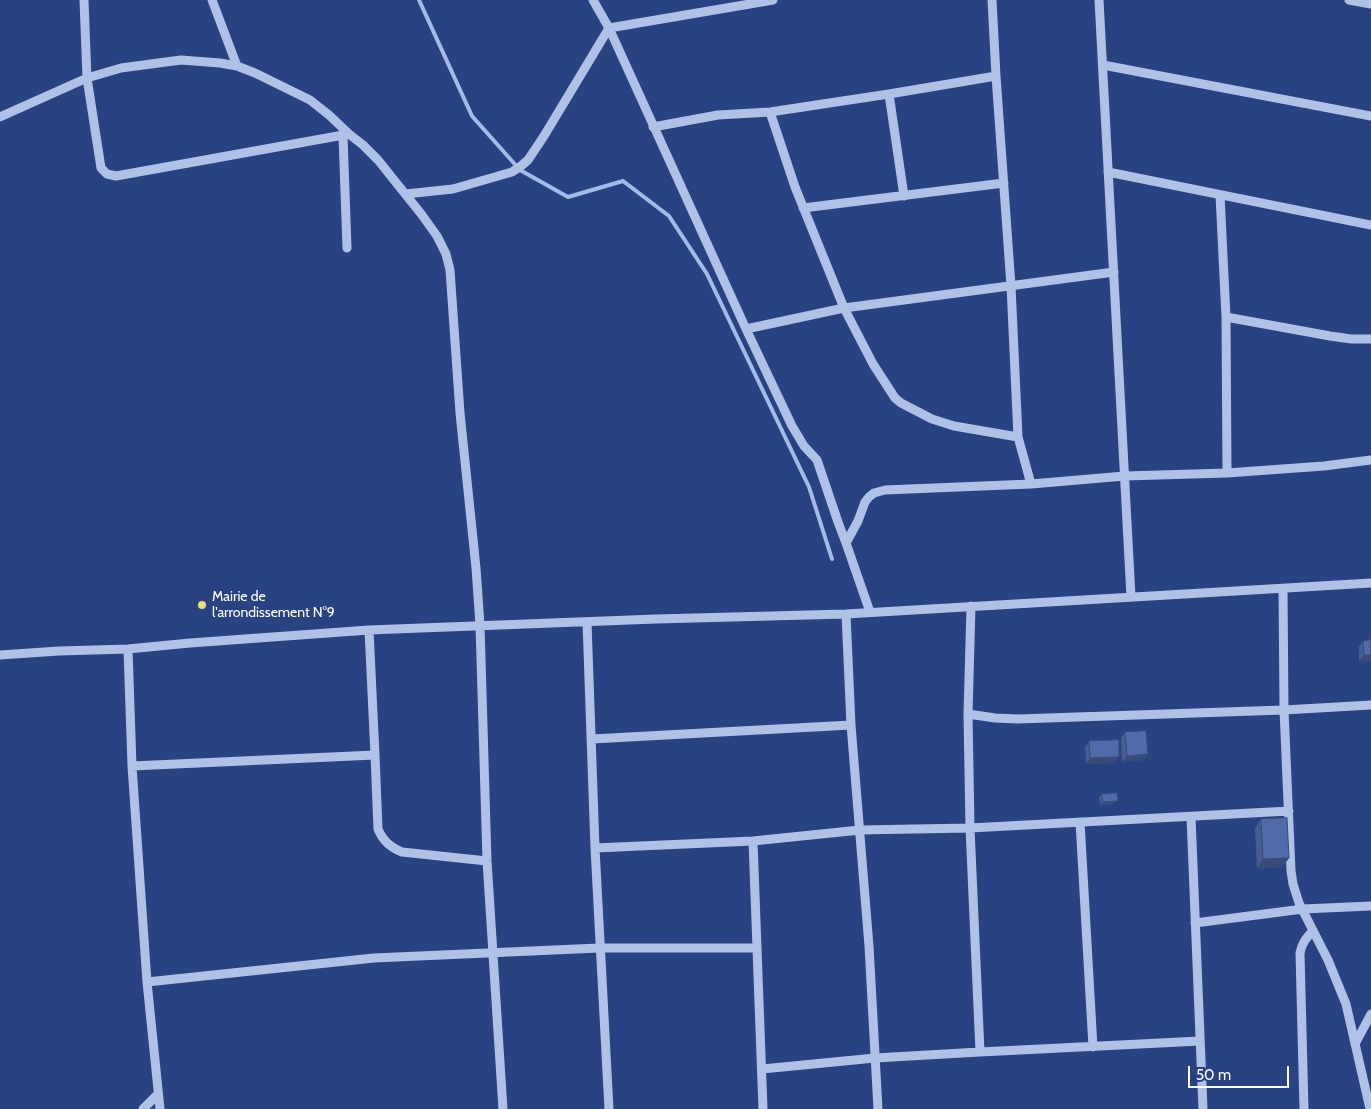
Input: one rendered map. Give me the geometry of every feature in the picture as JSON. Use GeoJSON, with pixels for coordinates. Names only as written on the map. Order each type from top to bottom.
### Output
{"type":"FeatureCollection","features":[{"type":"Feature","properties":{"kind":"street"},"geometry":{"type":"LineString","coordinates":[[84,0],[87,78],[100,168],[107,174],[116,176],[346,135]]}},
{"type":"Feature","properties":{"kind":"street"},"geometry":{"type":"LineString","coordinates":[[212,0],[237,66]]}},
{"type":"Feature","properties":{"kind":"street"},"geometry":{"type":"LineString","coordinates":[[593,0],[609,28],[792,426],[804,446],[817,460],[870,612]]}},
{"type":"Feature","properties":{"kind":"street"},"geometry":{"type":"LineString","coordinates":[[406,194],[452,189],[512,172],[521,166],[528,160],[544,136],[609,28],[773,0]]}},
{"type":"Feature","properties":{"kind":"street"},"geometry":{"type":"LineString","coordinates":[[992,0],[1011,286],[1018,437],[1031,484]]}},
{"type":"Feature","properties":{"kind":"street"},"geometry":{"type":"LineString","coordinates":[[1099,0],[1131,597]]}},
{"type":"Feature","properties":{"kind":"street"},"geometry":{"type":"LineString","coordinates":[[1348,0],[1371,4]]}},
{"type":"Feature","properties":{"kind":"street"},"geometry":{"type":"LineString","coordinates":[[0,117],[87,78],[121,68],[181,60],[237,66],[310,100],[329,115],[346,135],[364,145],[406,194],[436,236],[446,254],[450,270],[460,413],[480,625],[487,861],[503,1109]]}},
{"type":"Feature","properties":{"kind":"street"},"geometry":{"type":"LineString","coordinates":[[1103,65],[1371,116]]}},
{"type":"Feature","properties":{"kind":"street"},"geometry":{"type":"LineString","coordinates":[[653,127],[718,115],[770,112],[996,76]]}},
{"type":"Feature","properties":{"kind":"street"},"geometry":{"type":"LineString","coordinates":[[889,94],[904,196]]}},
{"type":"Feature","properties":{"kind":"street"},"geometry":{"type":"LineString","coordinates":[[770,112],[786,163],[844,308],[873,364],[895,398],[932,419],[954,426],[1018,437]]}},
{"type":"Feature","properties":{"kind":"street"},"geometry":{"type":"LineString","coordinates":[[346,135],[347,248]]}},
{"type":"Feature","properties":{"kind":"street"},"geometry":{"type":"LineString","coordinates":[[1108,172],[1371,224]]}},
{"type":"Feature","properties":{"kind":"street"},"geometry":{"type":"LineString","coordinates":[[803,208],[1004,183]]}},
{"type":"Feature","properties":{"kind":"street"},"geometry":{"type":"LineString","coordinates":[[1220,194],[1226,317],[1227,474]]}},
{"type":"Feature","properties":{"kind":"street"},"geometry":{"type":"LineString","coordinates":[[746,329],[844,308],[1114,272]]}},
{"type":"Feature","properties":{"kind":"street"},"geometry":{"type":"LineString","coordinates":[[1226,317],[1330,336],[1371,339]]}},
{"type":"Feature","properties":{"kind":"street"},"geometry":{"type":"LineString","coordinates":[[846,543],[858,521],[865,502],[874,493],[885,490],[1031,484],[1124,476],[1227,474],[1371,460]]}},
{"type":"Feature","properties":{"kind":"street"},"geometry":{"type":"LineString","coordinates":[[0,655],[59,651],[128,650],[190,643],[369,630],[846,614],[1371,583]]}},
{"type":"Feature","properties":{"kind":"street"},"geometry":{"type":"LineString","coordinates":[[1283,589],[1284,710],[1290,811],[1291,871],[1297,898],[1328,960],[1346,1004],[1370,1109]]}},
{"type":"Feature","properties":{"kind":"street"},"geometry":{"type":"LineString","coordinates":[[971,606],[968,714],[970,828],[980,1052]]}},
{"type":"Feature","properties":{"kind":"street"},"geometry":{"type":"LineString","coordinates":[[846,614],[851,725],[860,830],[878,1109]]}},
{"type":"Feature","properties":{"kind":"street"},"geometry":{"type":"LineString","coordinates":[[587,622],[595,848],[609,1109]]}},
{"type":"Feature","properties":{"kind":"street"},"geometry":{"type":"LineString","coordinates":[[369,630],[378,829],[382,838],[395,849],[402,852],[487,861]]}},
{"type":"Feature","properties":{"kind":"street"},"geometry":{"type":"LineString","coordinates":[[128,650],[132,766],[146,982],[160,1109]]}},
{"type":"Feature","properties":{"kind":"street"},"geometry":{"type":"LineString","coordinates":[[968,714],[995,718],[1018,718],[1284,710],[1371,705]]}},
{"type":"Feature","properties":{"kind":"street"},"geometry":{"type":"LineString","coordinates":[[592,738],[851,725]]}},
{"type":"Feature","properties":{"kind":"street"},"geometry":{"type":"LineString","coordinates":[[132,766],[375,755]]}},
{"type":"Feature","properties":{"kind":"street"},"geometry":{"type":"LineString","coordinates":[[595,848],[753,840],[860,830],[970,828],[1290,811]]}},
{"type":"Feature","properties":{"kind":"street"},"geometry":{"type":"LineString","coordinates":[[1191,817],[1203,1109]]}},
{"type":"Feature","properties":{"kind":"street"},"geometry":{"type":"LineString","coordinates":[[1080,822],[1093,1046]]}},
{"type":"Feature","properties":{"kind":"street"},"geometry":{"type":"LineString","coordinates":[[753,840],[763,1109]]}},
{"type":"Feature","properties":{"kind":"street"},"geometry":{"type":"LineString","coordinates":[[1195,923],[1303,909],[1371,906]]}},
{"type":"Feature","properties":{"kind":"street"},"geometry":{"type":"LineString","coordinates":[[1304,1109],[1300,954],[1301,946],[1313,931]]}},
{"type":"Feature","properties":{"kind":"street"},"geometry":{"type":"LineString","coordinates":[[146,982],[374,958],[600,948],[757,948]]}},
{"type":"Feature","properties":{"kind":"street"},"geometry":{"type":"LineString","coordinates":[[1355,1044],[1371,1014]]}},
{"type":"Feature","properties":{"kind":"street"},"geometry":{"type":"LineString","coordinates":[[762,1069],[876,1058],[1200,1041]]}},
{"type":"Feature","properties":{"kind":"street"},"geometry":{"type":"LineString","coordinates":[[143,1109],[158,1094]]}},
{"type":"Feature","properties":{"kind":"building"},"geometry":{"type":"Polygon","coordinates":[[[1371,640],[1371,655],[1364,655],[1363,641],[1371,640]]]}},
{"type":"Feature","properties":{"kind":"building"},"geometry":{"type":"Polygon","coordinates":[[[1146,731],[1148,754],[1127,756],[1125,732],[1146,731]]]}},
{"type":"Feature","properties":{"kind":"building"},"geometry":{"type":"Polygon","coordinates":[[[1119,740],[1119,757],[1090,758],[1089,741],[1119,740]]]}},
{"type":"Feature","properties":{"kind":"building"},"geometry":{"type":"Polygon","coordinates":[[[1117,793],[1118,801],[1102,802],[1102,794],[1117,793]]]}},
{"type":"Feature","properties":{"kind":"building"},"geometry":{"type":"Polygon","coordinates":[[[1287,818],[1289,858],[1263,859],[1261,819],[1287,818]]]}},
{"type":"Feature","properties":{"kind":"waterway"},"geometry":{"type":"LineString","coordinates":[[419,0],[472,116],[520,170],[568,197],[623,181],[669,216],[707,274],[809,487],[832,559]]}},
{"type":"Feature","properties":{"kind":"place","name":"Mairie de l'arrondissement N°9"},"geometry":{"type":"Point","coordinates":[202,605]}}]}
